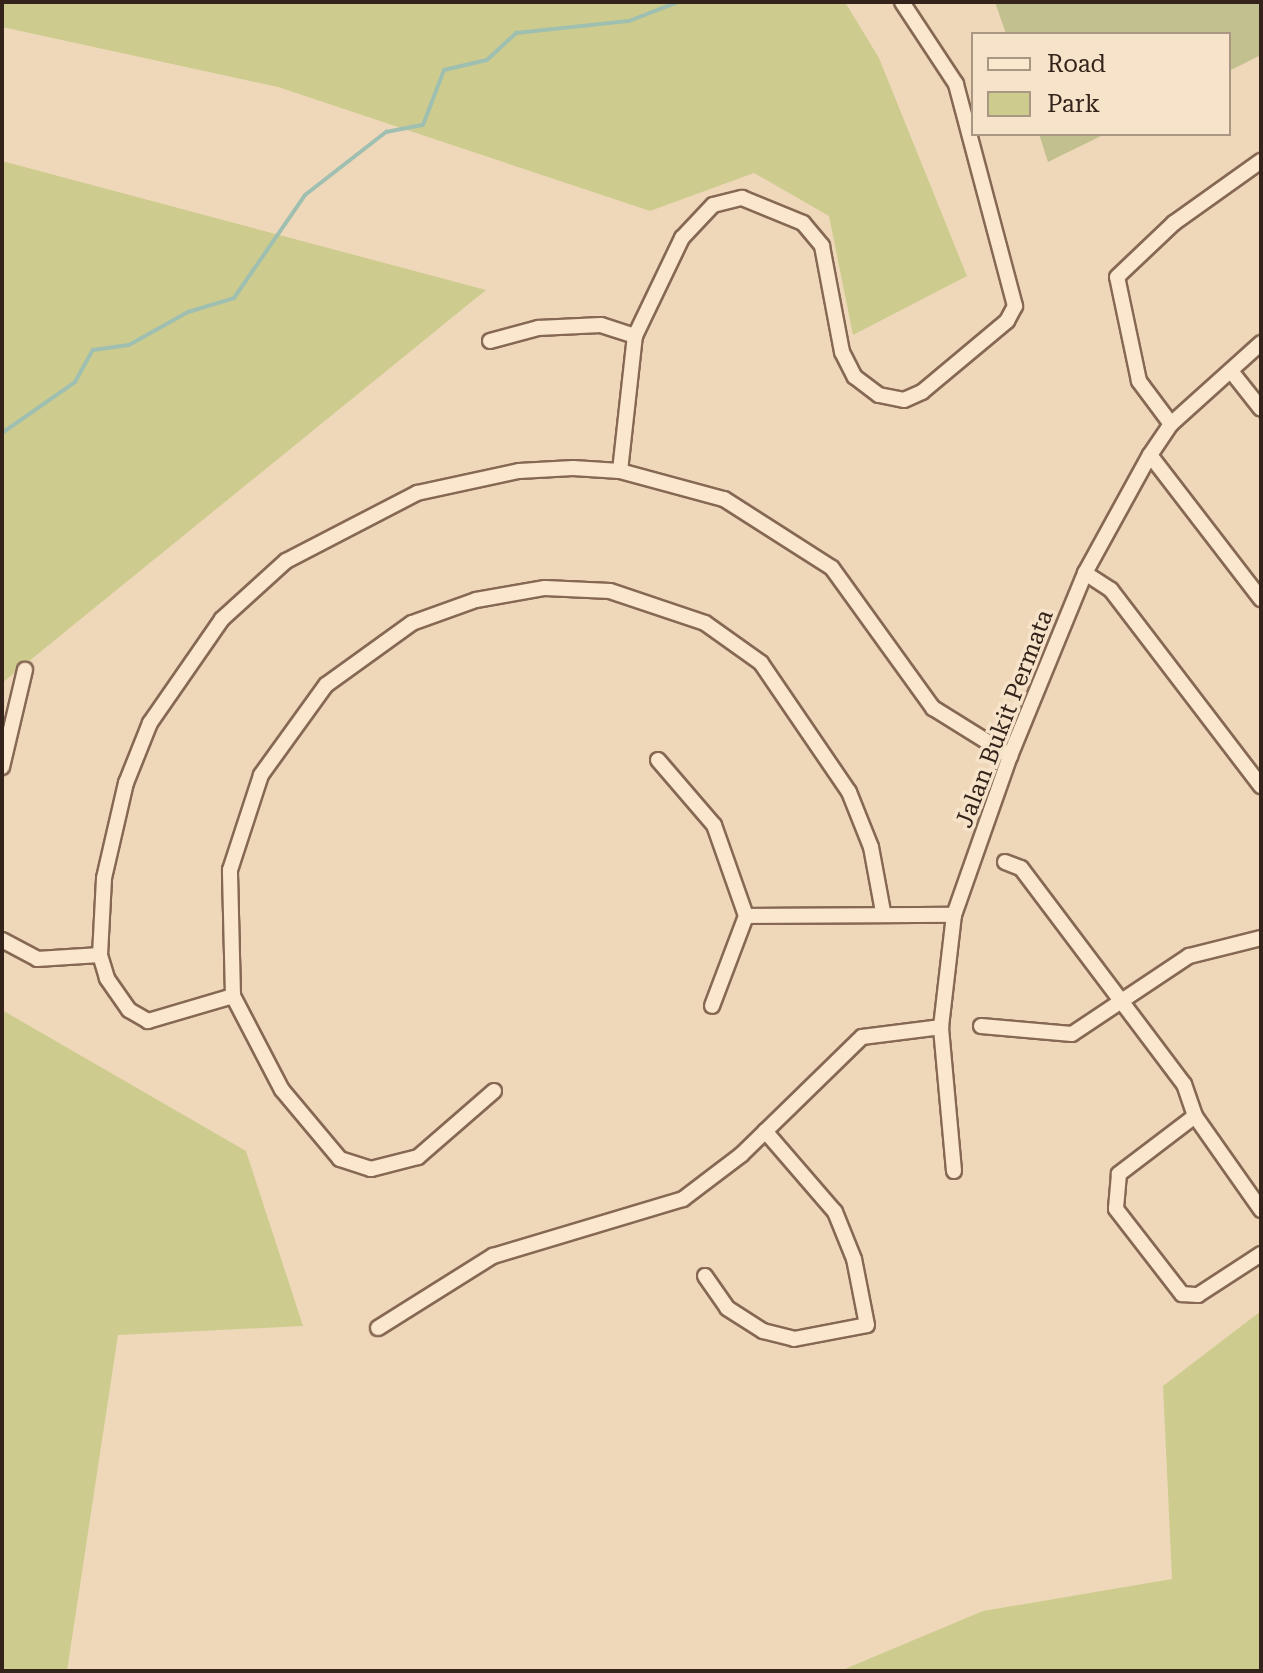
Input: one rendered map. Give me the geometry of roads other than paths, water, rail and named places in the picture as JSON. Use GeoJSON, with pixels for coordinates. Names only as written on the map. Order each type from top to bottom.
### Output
{"type":"FeatureCollection","features":[{"type":"Feature","properties":{"kind":"street"},"geometry":{"type":"LineString","coordinates":[[620,471],[635,336],[692,222],[713,205],[742,198],[803,223],[822,246],[842,352],[855,377],[879,395],[904,400],[922,392],[1007,321],[1015,306],[956,84],[902,2]]}},
{"type":"Feature","properties":{"kind":"street"},"geometry":{"type":"LineString","coordinates":[[1171,424],[1139,381],[1117,277],[1174,223],[1261,161]]}},
{"type":"Feature","properties":{"kind":"street"},"geometry":{"type":"LineString","coordinates":[[490,341],[538,328],[601,325],[635,336]]}},
{"type":"Feature","properties":{"kind":"street","name":"Jalan Bukit Permata"},"geometry":{"type":"LineString","coordinates":[[954,1171],[941,1027],[954,915],[1010,756],[1085,573],[1150,455],[1171,424],[1261,343]]}},
{"type":"Feature","properties":{"kind":"street"},"geometry":{"type":"LineString","coordinates":[[1231,371],[1261,409]]}},
{"type":"Feature","properties":{"kind":"street"},"geometry":{"type":"LineString","coordinates":[[1150,455],[1261,599]]}},
{"type":"Feature","properties":{"kind":"street"},"geometry":{"type":"LineString","coordinates":[[233,996],[148,1021],[118,998],[100,955],[112,829],[150,723],[195,652],[248,594],[328,536],[417,493],[519,471],[620,471],[724,499],[807,546],[857,594],[933,708],[1010,756]]}},
{"type":"Feature","properties":{"kind":"street"},"geometry":{"type":"LineString","coordinates":[[1085,573],[1111,590],[1261,786]]}},
{"type":"Feature","properties":{"kind":"street"},"geometry":{"type":"LineString","coordinates":[[494,1091],[418,1157],[371,1169],[340,1159],[282,1090],[233,996],[226,912],[237,837],[261,775],[292,725],[326,685],[389,635],[476,600],[545,588],[610,591],[682,611],[761,663],[849,792],[871,847],[883,912]]}},
{"type":"Feature","properties":{"kind":"street"},"geometry":{"type":"LineString","coordinates":[[2,767],[25,670]]}},
{"type":"Feature","properties":{"kind":"street"},"geometry":{"type":"LineString","coordinates":[[658,760],[714,825],[746,916],[712,1006]]}},
{"type":"Feature","properties":{"kind":"street"},"geometry":{"type":"LineString","coordinates":[[1005,862],[1021,868],[1184,1084],[1195,1116],[1261,1210]]}},
{"type":"Feature","properties":{"kind":"street"},"geometry":{"type":"LineString","coordinates":[[746,916],[883,912],[954,915]]}},
{"type":"Feature","properties":{"kind":"street"},"geometry":{"type":"LineString","coordinates":[[981,1026],[1072,1034],[1189,956],[1261,938]]}},
{"type":"Feature","properties":{"kind":"street"},"geometry":{"type":"LineString","coordinates":[[2,940],[37,959],[100,955]]}},
{"type":"Feature","properties":{"kind":"street"},"geometry":{"type":"LineString","coordinates":[[378,1328],[493,1256],[683,1199],[765,1131],[862,1037],[941,1027]]}},
{"type":"Feature","properties":{"kind":"street"},"geometry":{"type":"LineString","coordinates":[[1195,1116],[1119,1174],[1116,1209],[1182,1294],[1198,1295],[1261,1254]]}},
{"type":"Feature","properties":{"kind":"street"},"geometry":{"type":"LineString","coordinates":[[705,1276],[727,1308],[763,1331],[794,1339],[867,1325],[854,1259],[835,1212],[765,1131]]}},
{"type":"Feature","properties":{"kind":"waterway"},"geometry":{"type":"LineString","coordinates":[[2,433],[75,382],[93,350],[129,345],[188,312],[234,298],[305,195],[386,132],[423,125],[444,70],[487,60],[516,33],[629,21],[678,2]]}}]}
